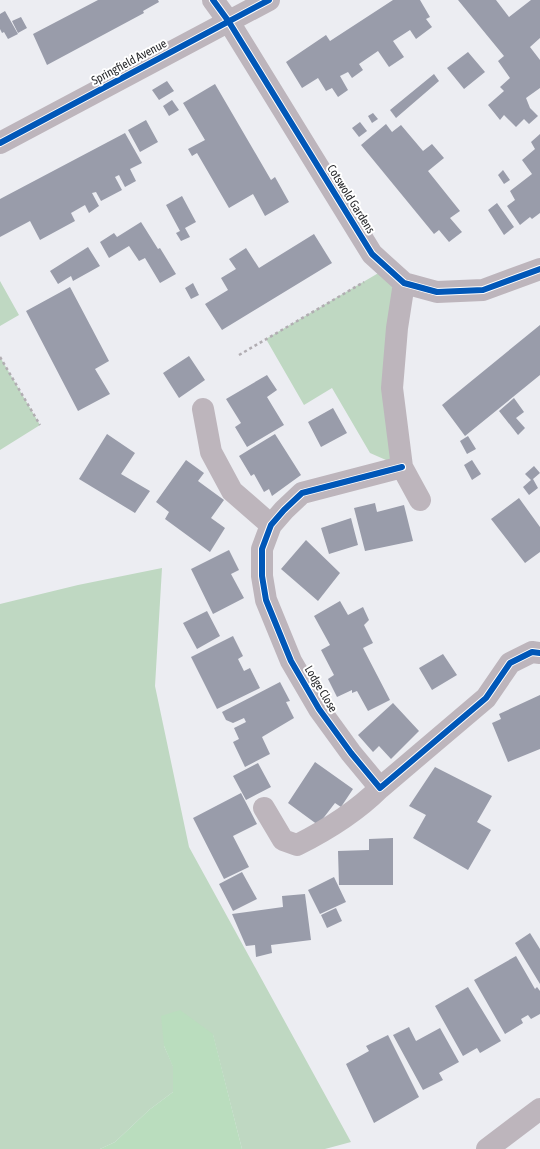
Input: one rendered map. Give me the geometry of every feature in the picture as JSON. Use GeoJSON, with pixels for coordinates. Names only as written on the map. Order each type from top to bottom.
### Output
{"type":"FeatureCollection","features":[{"type":"Feature","properties":{"kind":"street","name":"Cotswold Gardens"},"geometry":{"type":"LineString","coordinates":[[213,0],[229,22],[372,254],[404,284],[437,292],[483,290],[540,269]]}},
{"type":"Feature","properties":{"kind":"street","name":"Springfield Avenue"},"geometry":{"type":"LineString","coordinates":[[0,143],[269,0]]}},
{"type":"Feature","properties":{"kind":"street"},"geometry":{"type":"LineString","coordinates":[[404,284],[397,328],[392,388],[402,467],[420,500]]}},
{"type":"Feature","properties":{"kind":"street"},"geometry":{"type":"LineString","coordinates":[[203,409],[211,452],[232,491],[271,525]]}},
{"type":"Feature","properties":{"kind":"street","name":"Lodge Close"},"geometry":{"type":"LineString","coordinates":[[380,788],[351,753],[318,709],[291,661],[266,600],[262,576],[262,549],[271,525],[302,493],[402,467]]}},
{"type":"Feature","properties":{"kind":"street"},"geometry":{"type":"LineString","coordinates":[[264,808],[283,840],[297,845],[335,824],[367,801],[380,788],[486,698],[510,662],[532,652],[540,652]]}},
{"type":"Feature","properties":{"kind":"street"},"geometry":{"type":"LineString","coordinates":[[487,1149],[540,1109]]}},
{"type":"Feature","properties":{"kind":"path"},"geometry":{"type":"LineString","coordinates":[[239,355],[387,268]]}},
{"type":"Feature","properties":{"kind":"path"},"geometry":{"type":"LineString","coordinates":[[0,357],[40,425]]}},
{"type":"Feature","properties":{"kind":"green space"},"geometry":{"type":"Polygon","coordinates":[[[387,268],[404,283],[402,467],[370,453],[332,388],[304,405],[266,339],[387,268]]]}},
{"type":"Feature","properties":{"kind":"green space"},"geometry":{"type":"Polygon","coordinates":[[[0,281],[19,315],[0,326],[0,281]]]}},
{"type":"Feature","properties":{"kind":"green space"},"geometry":{"type":"Polygon","coordinates":[[[0,357],[40,425],[0,450],[0,357]]]}},
{"type":"Feature","properties":{"kind":"green space"},"geometry":{"type":"Polygon","coordinates":[[[162,568],[155,686],[189,847],[351,1142],[325,1149],[242,1149],[213,1035],[164,1046],[173,1066],[173,1092],[149,1110],[115,1142],[100,1149],[0,1149],[0,604],[78,585],[162,568]]]}},
{"type":"Feature","properties":{"kind":"green space"},"geometry":{"type":"Polygon","coordinates":[[[180,1010],[213,1034],[242,1149],[100,1149],[115,1142],[149,1110],[173,1092],[173,1067],[164,1046],[161,1016],[180,1010]]]}},
{"type":"Feature","properties":{"kind":"building"},"geometry":{"type":"Polygon","coordinates":[[[98,0],[158,0],[159,2],[143,11],[144,13],[47,65],[33,34],[98,0]]]}},
{"type":"Feature","properties":{"kind":"building"},"geometry":{"type":"Polygon","coordinates":[[[393,0],[420,0],[430,17],[426,19],[432,27],[416,39],[410,30],[393,41],[404,57],[389,67],[378,51],[359,64],[363,70],[352,78],[348,72],[340,76],[348,90],[338,97],[332,88],[326,91],[318,78],[302,88],[286,62],[326,35],[330,41],[393,0]]]}},
{"type":"Feature","properties":{"kind":"building"},"geometry":{"type":"Polygon","coordinates":[[[458,0],[496,0],[509,17],[531,0],[540,0],[540,38],[530,47],[540,60],[540,88],[526,98],[530,108],[538,116],[529,124],[524,119],[516,127],[504,115],[500,120],[488,105],[504,91],[500,87],[510,78],[498,61],[504,56],[458,0]]]}},
{"type":"Feature","properties":{"kind":"building"},"geometry":{"type":"Polygon","coordinates":[[[5,11],[18,34],[8,39],[4,32],[2,33],[0,29],[0,14],[5,11]]]}},
{"type":"Feature","properties":{"kind":"building"},"geometry":{"type":"Polygon","coordinates":[[[21,17],[27,28],[18,33],[12,21],[21,17]]]}},
{"type":"Feature","properties":{"kind":"building"},"geometry":{"type":"Polygon","coordinates":[[[468,52],[485,72],[464,89],[447,68],[468,52]]]}},
{"type":"Feature","properties":{"kind":"building"},"geometry":{"type":"Polygon","coordinates":[[[434,74],[439,81],[396,118],[390,110],[434,74]]]}},
{"type":"Feature","properties":{"kind":"building"},"geometry":{"type":"Polygon","coordinates":[[[167,81],[174,91],[159,100],[152,90],[167,81]]]}},
{"type":"Feature","properties":{"kind":"building"},"geometry":{"type":"Polygon","coordinates":[[[215,84],[271,180],[275,177],[289,202],[265,216],[253,194],[229,208],[197,153],[192,156],[188,149],[205,140],[183,103],[215,84]]]}},
{"type":"Feature","properties":{"kind":"building"},"geometry":{"type":"Polygon","coordinates":[[[172,100],[179,110],[169,116],[163,106],[172,100]]]}},
{"type":"Feature","properties":{"kind":"building"},"geometry":{"type":"Polygon","coordinates":[[[373,113],[378,119],[372,123],[368,116],[373,113]]]}},
{"type":"Feature","properties":{"kind":"building"},"geometry":{"type":"Polygon","coordinates":[[[146,120],[158,142],[140,152],[128,130],[146,120]]]}},
{"type":"Feature","properties":{"kind":"building"},"geometry":{"type":"Polygon","coordinates":[[[360,122],[367,131],[359,137],[352,128],[360,122]]]}},
{"type":"Feature","properties":{"kind":"building"},"geometry":{"type":"Polygon","coordinates":[[[386,124],[392,132],[401,125],[423,151],[432,144],[444,158],[428,171],[460,211],[450,218],[462,232],[449,242],[439,230],[434,234],[361,145],[386,124]]]}},
{"type":"Feature","properties":{"kind":"building"},"geometry":{"type":"Polygon","coordinates":[[[125,133],[142,163],[130,169],[136,181],[125,187],[119,175],[115,177],[122,190],[101,201],[96,192],[92,193],[99,206],[89,213],[85,205],[71,213],[75,221],[40,240],[30,221],[0,237],[0,199],[125,133]]]}},
{"type":"Feature","properties":{"kind":"building"},"geometry":{"type":"Polygon","coordinates":[[[540,134],[540,213],[532,219],[530,217],[520,225],[507,206],[515,200],[510,191],[532,174],[522,160],[535,149],[531,142],[540,134]]]}},
{"type":"Feature","properties":{"kind":"building"},"geometry":{"type":"Polygon","coordinates":[[[503,170],[510,180],[504,184],[498,175],[503,170]]]}},
{"type":"Feature","properties":{"kind":"building"},"geometry":{"type":"Polygon","coordinates":[[[182,196],[196,222],[185,228],[190,237],[181,241],[176,233],[180,231],[166,205],[182,196]]]}},
{"type":"Feature","properties":{"kind":"building"},"geometry":{"type":"Polygon","coordinates":[[[497,203],[514,227],[504,235],[488,210],[497,203]]]}},
{"type":"Feature","properties":{"kind":"building"},"geometry":{"type":"Polygon","coordinates":[[[141,222],[158,249],[160,248],[176,274],[160,283],[145,258],[139,261],[129,246],[109,258],[100,242],[114,233],[117,237],[141,222]]]}},
{"type":"Feature","properties":{"kind":"building"},"geometry":{"type":"Polygon","coordinates":[[[314,234],[332,263],[222,330],[205,304],[228,290],[221,278],[236,269],[229,259],[246,248],[259,268],[314,234]]]}},
{"type":"Feature","properties":{"kind":"building"},"geometry":{"type":"Polygon","coordinates":[[[88,247],[100,266],[73,281],[71,276],[58,284],[50,271],[88,247]]]}},
{"type":"Feature","properties":{"kind":"building"},"geometry":{"type":"Polygon","coordinates":[[[193,283],[199,295],[191,299],[185,288],[193,283]]]}},
{"type":"Feature","properties":{"kind":"building"},"geometry":{"type":"Polygon","coordinates":[[[70,287],[109,361],[95,369],[110,394],[78,411],[26,311],[70,287]]]}},
{"type":"Feature","properties":{"kind":"building"},"geometry":{"type":"Polygon","coordinates":[[[540,325],[540,375],[465,436],[442,405],[540,325]]]}},
{"type":"Feature","properties":{"kind":"building"},"geometry":{"type":"Polygon","coordinates":[[[189,356],[205,380],[179,398],[163,373],[189,356]]]}},
{"type":"Feature","properties":{"kind":"building"},"geometry":{"type":"Polygon","coordinates":[[[267,375],[277,390],[267,397],[284,425],[247,447],[235,427],[241,423],[226,399],[267,375]]]}},
{"type":"Feature","properties":{"kind":"building"},"geometry":{"type":"Polygon","coordinates":[[[514,398],[524,412],[516,418],[525,428],[518,435],[499,411],[514,398]]]}},
{"type":"Feature","properties":{"kind":"building"},"geometry":{"type":"Polygon","coordinates":[[[333,408],[347,433],[321,447],[308,422],[333,408]]]}},
{"type":"Feature","properties":{"kind":"building"},"geometry":{"type":"Polygon","coordinates":[[[107,434],[135,453],[121,474],[150,491],[135,513],[79,479],[107,434]]]}},
{"type":"Feature","properties":{"kind":"building"},"geometry":{"type":"Polygon","coordinates":[[[275,434],[301,475],[272,496],[269,489],[264,492],[254,474],[251,476],[239,456],[275,434]]]}},
{"type":"Feature","properties":{"kind":"building"},"geometry":{"type":"Polygon","coordinates":[[[468,436],[476,449],[467,454],[460,441],[468,436]]]}},
{"type":"Feature","properties":{"kind":"building"},"geometry":{"type":"Polygon","coordinates":[[[186,460],[204,473],[198,481],[224,500],[211,518],[225,528],[210,552],[165,519],[169,512],[156,502],[186,460]]]}},
{"type":"Feature","properties":{"kind":"building"},"geometry":{"type":"Polygon","coordinates":[[[472,460],[481,474],[472,480],[464,465],[472,460]]]}},
{"type":"Feature","properties":{"kind":"building"},"geometry":{"type":"Polygon","coordinates":[[[534,466],[540,473],[533,479],[538,488],[529,495],[523,487],[531,480],[525,474],[534,466]]]}},
{"type":"Feature","properties":{"kind":"building"},"geometry":{"type":"Polygon","coordinates":[[[519,498],[540,527],[540,552],[525,563],[491,519],[519,498]]]}},
{"type":"Feature","properties":{"kind":"building"},"geometry":{"type":"Polygon","coordinates":[[[375,503],[377,512],[404,505],[413,541],[365,551],[354,508],[375,503]]]}},
{"type":"Feature","properties":{"kind":"building"},"geometry":{"type":"Polygon","coordinates":[[[351,518],[358,545],[329,554],[321,528],[351,518]]]}},
{"type":"Feature","properties":{"kind":"building"},"geometry":{"type":"Polygon","coordinates":[[[306,540],[340,573],[318,601],[281,569],[306,540]]]}},
{"type":"Feature","properties":{"kind":"building"},"geometry":{"type":"Polygon","coordinates":[[[229,550],[239,570],[231,574],[244,598],[213,614],[191,569],[229,550]]]}},
{"type":"Feature","properties":{"kind":"building"},"geometry":{"type":"Polygon","coordinates":[[[340,601],[348,615],[363,607],[369,620],[364,625],[373,643],[363,648],[390,700],[368,711],[357,691],[352,693],[352,690],[337,697],[328,679],[334,675],[321,650],[330,645],[314,616],[340,601]]]}},
{"type":"Feature","properties":{"kind":"building"},"geometry":{"type":"Polygon","coordinates":[[[207,611],[220,636],[197,649],[183,623],[207,611]]]}},
{"type":"Feature","properties":{"kind":"building"},"geometry":{"type":"Polygon","coordinates":[[[233,636],[243,656],[238,659],[244,671],[250,668],[260,688],[217,709],[191,657],[233,636]]]}},
{"type":"Feature","properties":{"kind":"building"},"geometry":{"type":"Polygon","coordinates":[[[443,654],[457,675],[432,690],[419,668],[443,654]]]}},
{"type":"Feature","properties":{"kind":"building"},"geometry":{"type":"Polygon","coordinates":[[[280,682],[290,701],[286,702],[294,718],[262,737],[270,754],[245,767],[233,742],[239,739],[234,728],[246,722],[244,718],[233,723],[226,720],[222,712],[280,682]]]}},
{"type":"Feature","properties":{"kind":"building"},"geometry":{"type":"Polygon","coordinates":[[[540,695],[540,749],[508,762],[492,723],[501,719],[499,714],[540,695]]]}},
{"type":"Feature","properties":{"kind":"building"},"geometry":{"type":"Polygon","coordinates":[[[393,703],[419,731],[391,759],[379,746],[373,752],[358,735],[393,703]]]}},
{"type":"Feature","properties":{"kind":"building"},"geometry":{"type":"Polygon","coordinates":[[[315,762],[353,789],[341,807],[335,803],[318,825],[288,803],[315,762]]]}},
{"type":"Feature","properties":{"kind":"building"},"geometry":{"type":"Polygon","coordinates":[[[258,763],[271,787],[246,800],[233,776],[258,763]]]}},
{"type":"Feature","properties":{"kind":"building"},"geometry":{"type":"Polygon","coordinates":[[[435,767],[492,796],[477,822],[491,830],[468,870],[413,838],[426,815],[409,806],[435,767]]]}},
{"type":"Feature","properties":{"kind":"building"},"geometry":{"type":"Polygon","coordinates":[[[241,793],[257,824],[233,836],[249,867],[224,879],[193,818],[241,793]]]}},
{"type":"Feature","properties":{"kind":"building"},"geometry":{"type":"Polygon","coordinates":[[[393,838],[393,885],[339,885],[338,851],[369,850],[369,839],[393,838]]]}},
{"type":"Feature","properties":{"kind":"building"},"geometry":{"type":"Polygon","coordinates":[[[242,872],[257,899],[233,911],[219,884],[242,872]]]}},
{"type":"Feature","properties":{"kind":"building"},"geometry":{"type":"Polygon","coordinates":[[[334,877],[346,902],[320,914],[308,890],[334,877]]]}},
{"type":"Feature","properties":{"kind":"building"},"geometry":{"type":"Polygon","coordinates":[[[305,894],[311,940],[271,945],[272,953],[256,957],[255,945],[246,946],[232,914],[283,907],[282,896],[305,894]]]}},
{"type":"Feature","properties":{"kind":"building"},"geometry":{"type":"Polygon","coordinates":[[[336,908],[342,921],[327,928],[321,915],[336,908]]]}},
{"type":"Feature","properties":{"kind":"building"},"geometry":{"type":"Polygon","coordinates":[[[530,933],[540,949],[540,984],[515,943],[530,933]]]}},
{"type":"Feature","properties":{"kind":"building"},"geometry":{"type":"Polygon","coordinates":[[[516,956],[535,989],[537,987],[540,991],[540,1014],[531,1019],[528,1015],[521,1019],[523,1023],[505,1034],[474,980],[516,956]]]}},
{"type":"Feature","properties":{"kind":"building"},"geometry":{"type":"Polygon","coordinates":[[[468,987],[501,1041],[480,1053],[477,1048],[463,1056],[435,1006],[468,987]]]}},
{"type":"Feature","properties":{"kind":"building"},"geometry":{"type":"Polygon","coordinates":[[[409,1027],[416,1041],[440,1028],[459,1062],[439,1073],[443,1080],[423,1090],[393,1035],[409,1027]]]}},
{"type":"Feature","properties":{"kind":"building"},"geometry":{"type":"Polygon","coordinates":[[[388,1035],[419,1097],[374,1123],[346,1064],[369,1051],[366,1046],[388,1035]]]}},
{"type":"Feature","properties":{"kind":"cycle path"},"geometry":{"type":"LineString","coordinates":[[213,0],[229,22],[372,254],[404,283],[437,292],[483,290],[540,269]]}},
{"type":"Feature","properties":{"kind":"cycle path"},"geometry":{"type":"LineString","coordinates":[[0,143],[269,0]]}},
{"type":"Feature","properties":{"kind":"cycle path"},"geometry":{"type":"LineString","coordinates":[[402,467],[302,493],[271,525],[262,549],[262,576],[266,600],[291,661],[319,709],[351,753],[380,788],[486,698],[510,663],[532,652],[540,653]]}}]}
